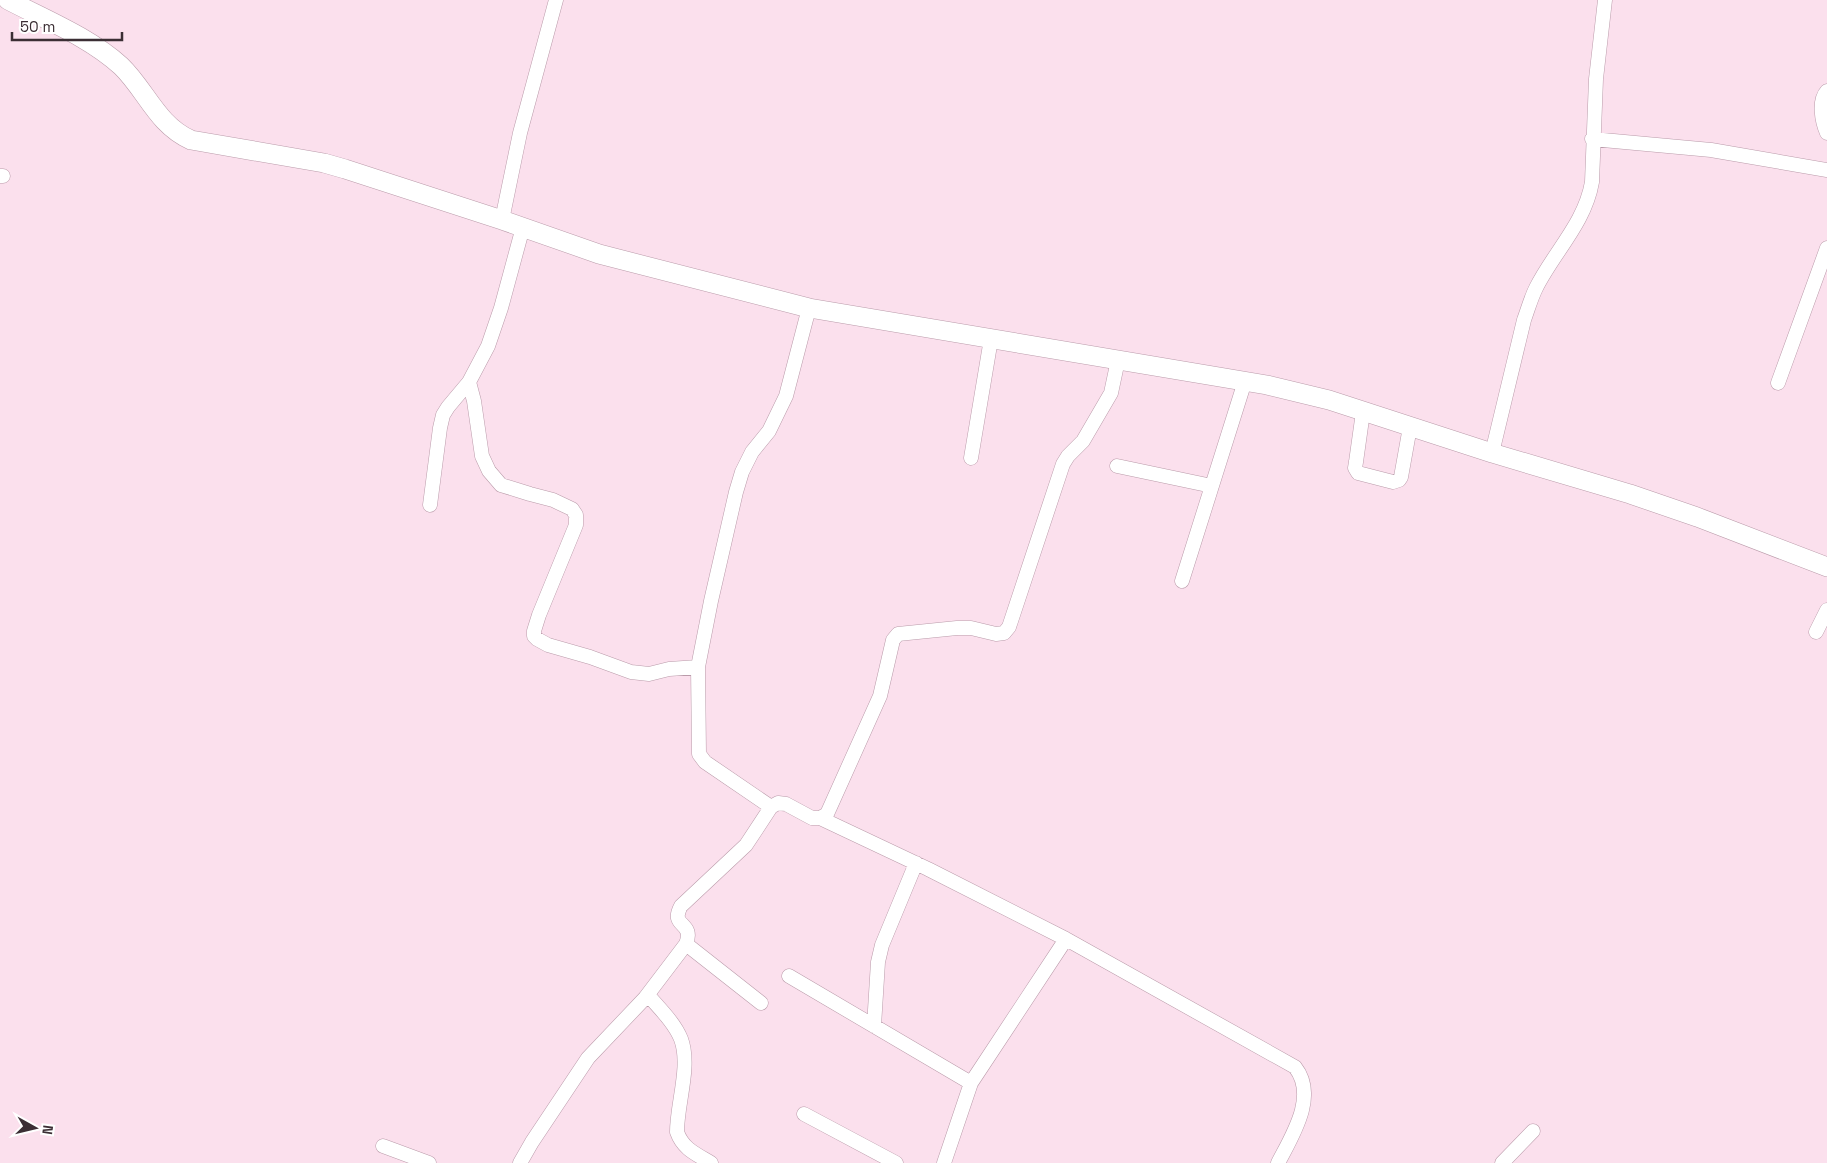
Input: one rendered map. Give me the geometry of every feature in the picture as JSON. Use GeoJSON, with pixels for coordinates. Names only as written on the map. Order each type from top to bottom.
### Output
{"type":"FeatureCollection","features":[{"type":"Feature","properties":{"kind":"street"},"geometry":{"type":"LineString","coordinates":[[8,0],[77,36],[112,58],[133,78],[164,122],[184,137],[200,142],[324,163],[621,260],[809,308],[1246,381],[1301,392],[1492,453],[1630,494],[1827,567]]}},
{"type":"Feature","properties":{"kind":"street"},"geometry":{"type":"LineString","coordinates":[[502,220],[520,133],[556,0]]}},
{"type":"Feature","properties":{"kind":"street"},"geometry":{"type":"LineString","coordinates":[[1492,453],[1530,302],[1536,287],[1578,221],[1589,196],[1592,182],[1592,139],[1596,79],[1605,0]]}},
{"type":"Feature","properties":{"kind":"street"},"geometry":{"type":"LineString","coordinates":[[1827,91],[1824,97],[1822,122],[1827,133]]}},
{"type":"Feature","properties":{"kind":"street"},"geometry":{"type":"LineString","coordinates":[[1592,139],[1726,152],[1827,170]]}},
{"type":"Feature","properties":{"kind":"street"},"geometry":{"type":"LineString","coordinates":[[430,505],[443,415],[477,370],[494,328],[523,227]]}},
{"type":"Feature","properties":{"kind":"street"},"geometry":{"type":"LineString","coordinates":[[1778,383],[1827,248]]}},
{"type":"Feature","properties":{"kind":"street"},"geometry":{"type":"LineString","coordinates":[[771,807],[705,762],[699,754],[698,668],[711,600],[742,472],[752,452],[769,431],[786,396],[809,308]]}},
{"type":"Feature","properties":{"kind":"street"},"geometry":{"type":"LineString","coordinates":[[971,458],[991,339]]}},
{"type":"Feature","properties":{"kind":"street"},"geometry":{"type":"LineString","coordinates":[[820,818],[826,814],[832,804],[880,696],[894,640],[898,634],[971,628],[996,634],[1004,632],[1009,627],[1063,464],[1083,441],[1111,393],[1118,360]]}},
{"type":"Feature","properties":{"kind":"street"},"geometry":{"type":"LineString","coordinates":[[1182,581],[1246,381]]}},
{"type":"Feature","properties":{"kind":"street"},"geometry":{"type":"LineString","coordinates":[[469,382],[474,401],[482,456],[489,471],[501,484],[553,500],[572,509],[576,514],[576,525],[539,615],[534,636],[548,645],[631,672],[649,674],[670,669],[698,668]]}},
{"type":"Feature","properties":{"kind":"street"},"geometry":{"type":"LineString","coordinates":[[1363,412],[1355,468],[1358,473],[1393,482],[1399,480],[1410,427]]}},
{"type":"Feature","properties":{"kind":"street"},"geometry":{"type":"LineString","coordinates":[[1117,466],[1212,486]]}},
{"type":"Feature","properties":{"kind":"street"},"geometry":{"type":"LineString","coordinates":[[1816,632],[1827,610]]}},
{"type":"Feature","properties":{"kind":"street"},"geometry":{"type":"LineString","coordinates":[[520,1163],[588,1058],[648,995],[686,944],[689,936],[688,930],[677,919],[681,906],[746,845],[771,807],[778,803],[786,804],[812,818],[820,818],[1066,939],[1295,1067],[1301,1075],[1303,1088],[1300,1120],[1278,1163]]}},
{"type":"Feature","properties":{"kind":"street"},"geometry":{"type":"LineString","coordinates":[[874,1026],[878,962],[882,945],[916,864]]}},
{"type":"Feature","properties":{"kind":"street"},"geometry":{"type":"LineString","coordinates":[[944,1163],[971,1083],[1066,939]]}},
{"type":"Feature","properties":{"kind":"street"},"geometry":{"type":"LineString","coordinates":[[686,944],[761,1003]]}},
{"type":"Feature","properties":{"kind":"street"},"geometry":{"type":"LineString","coordinates":[[789,976],[971,1083]]}},
{"type":"Feature","properties":{"kind":"street"},"geometry":{"type":"LineString","coordinates":[[648,995],[676,1029],[683,1048],[683,1076],[676,1132],[686,1148],[712,1163]]}},
{"type":"Feature","properties":{"kind":"street"},"geometry":{"type":"LineString","coordinates":[[804,1114],[896,1163]]}},
{"type":"Feature","properties":{"kind":"street"},"geometry":{"type":"LineString","coordinates":[[1502,1163],[1534,1131]]}},
{"type":"Feature","properties":{"kind":"street"},"geometry":{"type":"LineString","coordinates":[[383,1146],[429,1163]]}}]}
